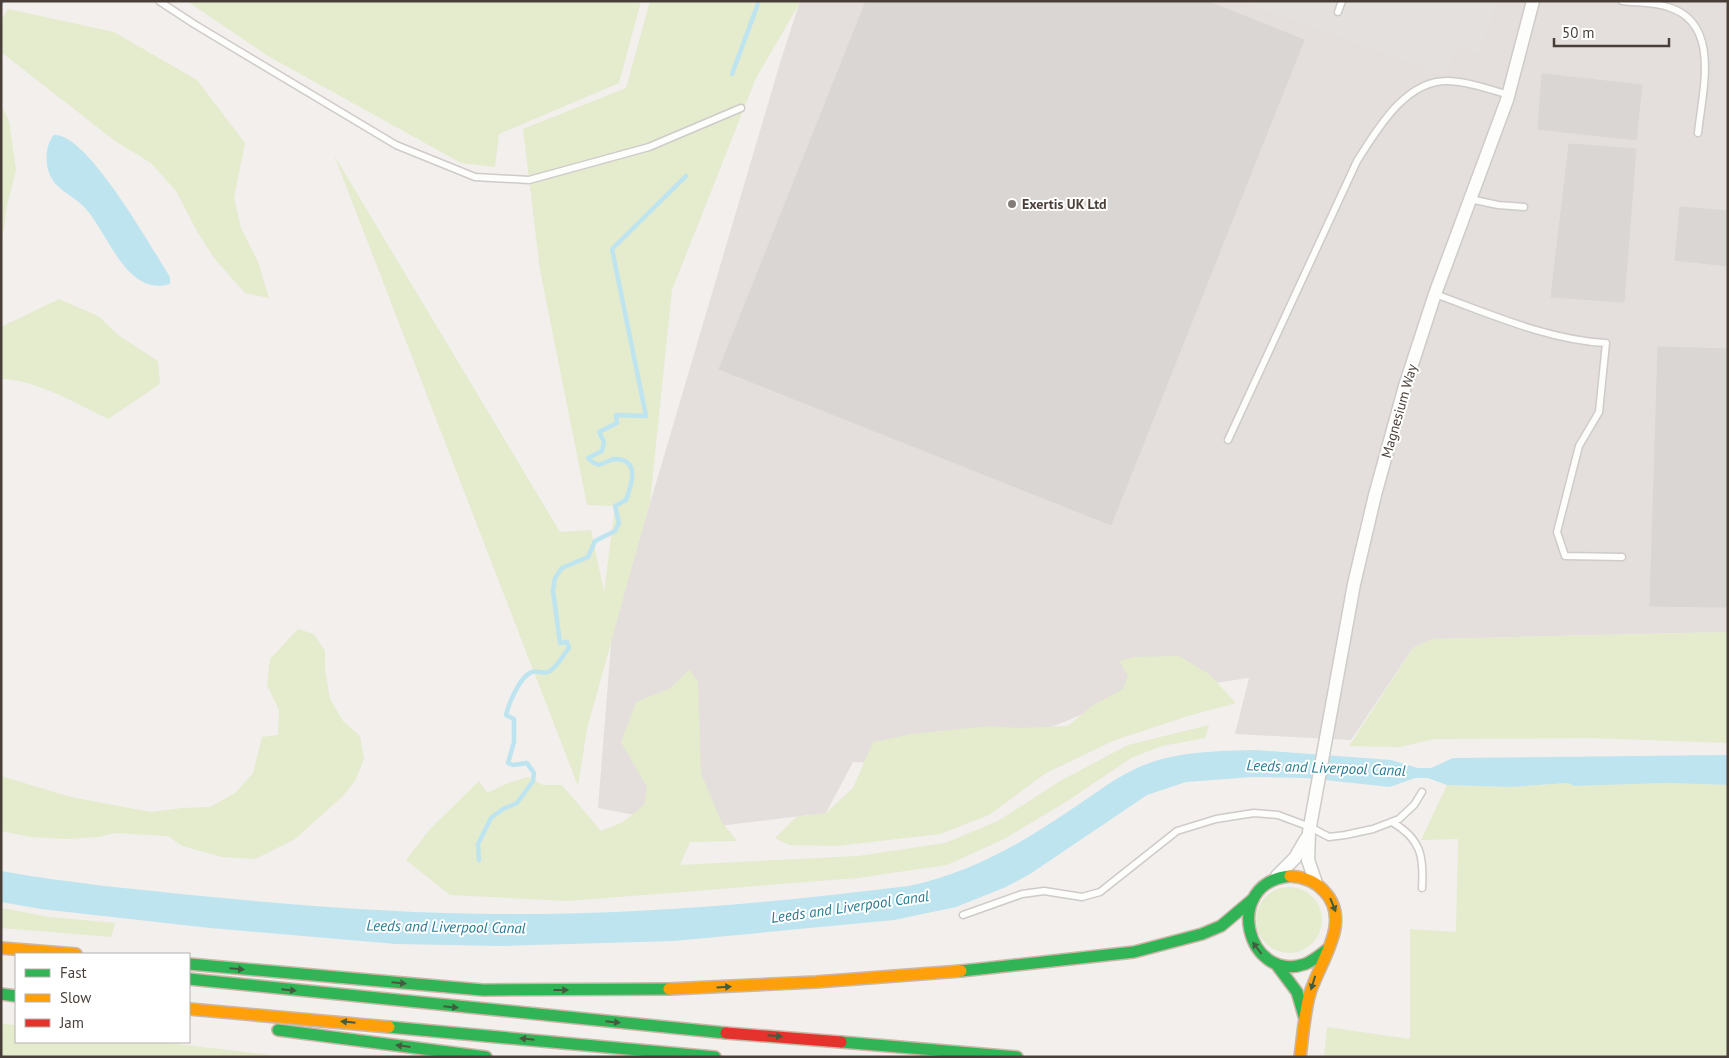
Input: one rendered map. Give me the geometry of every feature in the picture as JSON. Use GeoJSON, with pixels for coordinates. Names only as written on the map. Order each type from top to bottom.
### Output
{"type":"FeatureCollection","features":[{"type":"Feature","properties":{"kind":"highway"},"geometry":{"type":"LineString","coordinates":[[190,964],[483,990],[655,990],[816,982],[997,968],[1134,952],[1202,934],[1222,926],[1252,899],[1260,889],[1271,882],[1283,877],[1296,876],[1316,883],[1329,895],[1337,916],[1334,939],[1314,977],[1304,1019],[1300,1057]]}},
{"type":"Feature","properties":{"kind":"highway"},"geometry":{"type":"LineString","coordinates":[[1252,899],[1247,914],[1250,936],[1252,944],[1262,956],[1276,964],[1290,967],[1304,965],[1318,959],[1328,949]]}},
{"type":"Feature","properties":{"kind":"highway"},"geometry":{"type":"LineString","coordinates":[[1,948],[64,953]]}},
{"type":"Feature","properties":{"kind":"highway"},"geometry":{"type":"LineString","coordinates":[[1,959],[15,960]]}},
{"type":"Feature","properties":{"kind":"highway"},"geometry":{"type":"LineString","coordinates":[[1276,964],[1287,976],[1296,992],[1304,1019]]}},
{"type":"Feature","properties":{"kind":"highway"},"geometry":{"type":"LineString","coordinates":[[190,979],[638,1025],[1017,1057]]}},
{"type":"Feature","properties":{"kind":"highway"},"geometry":{"type":"LineString","coordinates":[[1,994],[15,996]]}},
{"type":"Feature","properties":{"kind":"highway"},"geometry":{"type":"LineString","coordinates":[[190,1009],[715,1057]]}},
{"type":"Feature","properties":{"kind":"highway"},"geometry":{"type":"LineString","coordinates":[[190,1020],[218,1024]]}},
{"type":"Feature","properties":{"kind":"highway"},"geometry":{"type":"LineString","coordinates":[[266,1029],[486,1057]]}},
{"type":"Feature","properties":{"kind":"street","name":"Magnesium Way"},"geometry":{"type":"LineString","coordinates":[[1316,883],[1308,860],[1309,829],[1354,584],[1375,495],[1405,386],[1435,294],[1508,95],[1533,1]]}},
{"type":"Feature","properties":{"kind":"street","name":"Magnesium Way"},"geometry":{"type":"LineString","coordinates":[[1271,882],[1296,858],[1309,829]]}},
{"type":"Feature","properties":{"kind":"lane"},"geometry":{"type":"LineString","coordinates":[[159,1],[396,145],[475,177],[529,180],[649,147],[741,108]]}},
{"type":"Feature","properties":{"kind":"lane"},"geometry":{"type":"LineString","coordinates":[[1338,12],[1342,1]]}},
{"type":"Feature","properties":{"kind":"lane"},"geometry":{"type":"LineString","coordinates":[[1622,1],[1672,8],[1687,17],[1700,31],[1705,52],[1698,133]]}},
{"type":"Feature","properties":{"kind":"lane"},"geometry":{"type":"LineString","coordinates":[[1228,440],[1356,161],[1377,129],[1411,92],[1428,85],[1448,81],[1479,86],[1508,95]]}},
{"type":"Feature","properties":{"kind":"lane"},"geometry":{"type":"LineString","coordinates":[[1470,199],[1498,205],[1524,207]]}},
{"type":"Feature","properties":{"kind":"lane"},"geometry":{"type":"LineString","coordinates":[[1435,294],[1532,328],[1587,342],[1606,343],[1599,412],[1579,446],[1558,532],[1565,556],[1622,557]]}},
{"type":"Feature","properties":{"kind":"lane"},"geometry":{"type":"LineString","coordinates":[[963,915],[1022,894],[1044,891],[1082,897],[1100,892],[1177,831],[1216,819],[1254,813],[1278,816],[1329,837],[1373,829],[1399,819],[1414,805],[1422,792]]}},
{"type":"Feature","properties":{"kind":"lane"},"geometry":{"type":"LineString","coordinates":[[1392,822],[1414,839],[1419,848],[1423,869],[1422,888]]}},
{"type":"Feature","properties":{"kind":"shaded area"},"geometry":{"type":"Polygon","coordinates":[[[800,1],[1728,1],[1728,632],[1432,639],[1413,648],[1351,740],[1235,734],[1249,678],[1130,695],[955,766],[853,762],[826,813],[702,828],[598,808],[612,632],[800,1]]]}},
{"type":"Feature","properties":{"kind":"shaded area"},"geometry":{"type":"Polygon","coordinates":[[[1241,1],[1497,1],[1478,54],[1457,46],[1446,76],[1241,1]]]}},
{"type":"Feature","properties":{"kind":"green space"},"geometry":{"type":"Polygon","coordinates":[[[187,1],[641,1],[619,83],[499,134],[495,167],[461,163],[268,56],[187,1]]]}},
{"type":"Feature","properties":{"kind":"green space"},"geometry":{"type":"Polygon","coordinates":[[[650,1],[801,1],[756,78],[672,290],[650,502],[587,729],[578,786],[334,155],[560,532],[591,530],[604,592],[615,506],[587,505],[540,270],[523,129],[626,88],[650,1]]]}},
{"type":"Feature","properties":{"kind":"green space"},"geometry":{"type":"Polygon","coordinates":[[[8,9],[114,32],[197,80],[245,143],[234,198],[241,228],[258,262],[269,298],[245,293],[214,258],[198,233],[176,191],[151,163],[115,141],[1,52],[1,20],[8,9]]]}},
{"type":"Feature","properties":{"kind":"green space"},"geometry":{"type":"Polygon","coordinates":[[[1,105],[9,121],[16,170],[7,205],[1,248],[1,105]]]}},
{"type":"Feature","properties":{"kind":"green space"},"geometry":{"type":"Polygon","coordinates":[[[59,299],[98,316],[118,335],[158,361],[160,384],[108,419],[41,388],[27,383],[1,379],[1,327],[59,299]]]}},
{"type":"Feature","properties":{"kind":"green space"},"geometry":{"type":"Polygon","coordinates":[[[298,629],[314,634],[325,651],[325,669],[330,699],[343,721],[360,736],[364,759],[355,781],[342,797],[295,839],[255,859],[222,857],[182,846],[168,836],[115,833],[98,837],[66,839],[31,837],[1,831],[1,776],[71,797],[151,812],[210,807],[235,793],[253,773],[262,737],[278,735],[279,710],[267,685],[270,659],[298,629]]]}},
{"type":"Feature","properties":{"kind":"green space"},"geometry":{"type":"Polygon","coordinates":[[[1728,632],[1728,743],[1592,738],[1434,739],[1400,747],[1349,746],[1413,648],[1432,639],[1728,632]]]}},
{"type":"Feature","properties":{"kind":"green space"},"geometry":{"type":"Polygon","coordinates":[[[1179,656],[1209,674],[1236,703],[1188,716],[1115,740],[1046,773],[989,815],[940,834],[837,846],[789,845],[775,838],[796,817],[826,813],[853,788],[873,742],[912,734],[989,726],[1018,728],[1068,726],[1092,706],[1123,689],[1128,676],[1119,661],[1134,657],[1179,656]]]}},
{"type":"Feature","properties":{"kind":"green space"},"geometry":{"type":"Polygon","coordinates":[[[689,670],[698,681],[701,773],[721,821],[737,841],[690,842],[680,865],[858,856],[945,843],[998,821],[1060,781],[1128,745],[1209,725],[1205,738],[1162,746],[1131,758],[1069,800],[1004,839],[947,865],[857,878],[568,901],[450,895],[406,860],[430,829],[479,781],[487,793],[508,783],[528,777],[543,785],[562,785],[601,831],[623,822],[644,805],[647,787],[621,742],[636,702],[669,689],[689,670]]]}},
{"type":"Feature","properties":{"kind":"green space"},"geometry":{"type":"Polygon","coordinates":[[[1568,783],[1574,786],[1668,783],[1728,785],[1728,1057],[1324,1057],[1327,1027],[1410,1039],[1410,929],[1456,932],[1458,839],[1421,840],[1447,785],[1511,787],[1568,783]]]}},
{"type":"Feature","properties":{"kind":"green space"},"geometry":{"type":"Polygon","coordinates":[[[1282,887],[1296,887],[1308,892],[1317,901],[1322,913],[1320,933],[1313,944],[1296,953],[1282,953],[1270,948],[1261,939],[1256,927],[1256,913],[1261,901],[1270,892],[1282,887]]]}},
{"type":"Feature","properties":{"kind":"green space"},"geometry":{"type":"Polygon","coordinates":[[[1,908],[50,917],[115,923],[111,937],[1,928],[1,908]]]}},
{"type":"Feature","properties":{"kind":"green space"},"geometry":{"type":"Polygon","coordinates":[[[1,1024],[15,1025],[15,1043],[168,1043],[289,1057],[1,1057],[1,1024]]]}},
{"type":"Feature","properties":{"kind":"water"},"geometry":{"type":"Polygon","coordinates":[[[54,135],[68,139],[84,152],[118,194],[170,277],[170,284],[155,286],[142,281],[131,273],[120,261],[86,209],[53,180],[48,171],[47,149],[54,135]]]}},
{"type":"Feature","properties":{"kind":"water","name":"Leeds and Liverpool Canal"},"geometry":{"type":"Polygon","coordinates":[[[1256,750],[1391,760],[1418,768],[1431,768],[1453,758],[1728,755],[1728,785],[1668,783],[1574,786],[1568,783],[1511,787],[1447,785],[1428,778],[1415,778],[1390,787],[1306,778],[1252,777],[1186,782],[1147,795],[1030,874],[1006,887],[956,907],[894,920],[674,941],[502,946],[396,944],[210,928],[41,909],[1,902],[1,871],[51,879],[240,900],[356,909],[473,914],[562,914],[661,910],[761,902],[909,886],[952,874],[1010,848],[1114,781],[1144,765],[1185,754],[1256,750]]]}},
{"type":"Feature","properties":{"kind":"building","name":"Exertis UK Ltd"},"geometry":{"type":"Polygon","coordinates":[[[866,1],[1207,1],[1304,40],[1111,525],[719,369],[866,1]]]}},
{"type":"Feature","properties":{"kind":"building"},"geometry":{"type":"Polygon","coordinates":[[[1542,74],[1642,85],[1636,140],[1538,129],[1542,74]]]}},
{"type":"Feature","properties":{"kind":"building"},"geometry":{"type":"Polygon","coordinates":[[[1569,144],[1636,149],[1624,302],[1551,297],[1569,144]]]}},
{"type":"Feature","properties":{"kind":"building"},"geometry":{"type":"Polygon","coordinates":[[[1680,207],[1728,211],[1728,266],[1675,260],[1680,207]]]}},
{"type":"Feature","properties":{"kind":"building"},"geometry":{"type":"Polygon","coordinates":[[[1658,347],[1728,349],[1728,607],[1650,606],[1658,347]]]}},
{"type":"Feature","properties":{"kind":"waterway"},"geometry":{"type":"LineString","coordinates":[[732,74],[759,1]]}},
{"type":"Feature","properties":{"kind":"waterway"},"geometry":{"type":"LineString","coordinates":[[479,860],[478,844],[491,818],[503,809],[517,803],[533,781],[534,773],[527,763],[513,765],[508,763],[514,742],[514,719],[506,715],[512,697],[523,679],[534,672],[551,670],[569,648],[567,642],[560,643],[553,590],[555,578],[562,568],[588,557],[595,541],[615,531],[619,523],[615,506],[626,500],[632,481],[631,469],[624,460],[616,459],[603,464],[597,464],[588,458],[602,451],[604,442],[599,432],[617,423],[616,415],[646,416],[612,249],[686,176]]}},
{"type":"Feature","properties":{"kind":"traffic: fast"},"geometry":{"type":"LineString","coordinates":[[1290,876],[1268,883],[1255,896],[1249,912],[1250,930],[1257,947],[1268,960],[1285,966],[1305,964],[1328,949]]}},
{"type":"Feature","properties":{"kind":"traffic: fast"},"geometry":{"type":"LineString","coordinates":[[961,971],[1134,952],[1202,934],[1221,926],[1253,899]]}},
{"type":"Feature","properties":{"kind":"traffic: fast"},"geometry":{"type":"LineString","coordinates":[[190,964],[483,990],[669,989]]}},
{"type":"Feature","properties":{"kind":"traffic: fast"},"geometry":{"type":"LineString","coordinates":[[1276,964],[1297,992],[1304,1016]]}},
{"type":"Feature","properties":{"kind":"traffic: fast"},"geometry":{"type":"LineString","coordinates":[[190,979],[726,1033]]}},
{"type":"Feature","properties":{"kind":"traffic: fast"},"geometry":{"type":"LineString","coordinates":[[1,994],[15,996]]}},
{"type":"Feature","properties":{"kind":"traffic: fast"},"geometry":{"type":"LineString","coordinates":[[389,1027],[715,1057]]}},
{"type":"Feature","properties":{"kind":"traffic: fast"},"geometry":{"type":"LineString","coordinates":[[278,1030],[486,1057]]}},
{"type":"Feature","properties":{"kind":"traffic: fast"},"geometry":{"type":"LineString","coordinates":[[841,1042],[1017,1057]]}},
{"type":"Feature","properties":{"kind":"traffic: slow"},"geometry":{"type":"LineString","coordinates":[[1290,876],[1309,880],[1321,888],[1332,903],[1335,915],[1332,941],[1308,1001],[1300,1057]]}},
{"type":"Feature","properties":{"kind":"traffic: slow"},"geometry":{"type":"LineString","coordinates":[[1,948],[64,953]]}},
{"type":"Feature","properties":{"kind":"traffic: slow"},"geometry":{"type":"LineString","coordinates":[[669,989],[816,982],[961,971]]}},
{"type":"Feature","properties":{"kind":"traffic: slow"},"geometry":{"type":"LineString","coordinates":[[190,1009],[389,1027]]}},
{"type":"Feature","properties":{"kind":"traffic: jam"},"geometry":{"type":"LineString","coordinates":[[726,1033],[841,1042]]}},
{"type":"Feature","properties":{"kind":"place","name":"Exertis UK Ltd"},"geometry":{"type":"Point","coordinates":[1012,204]}}]}
